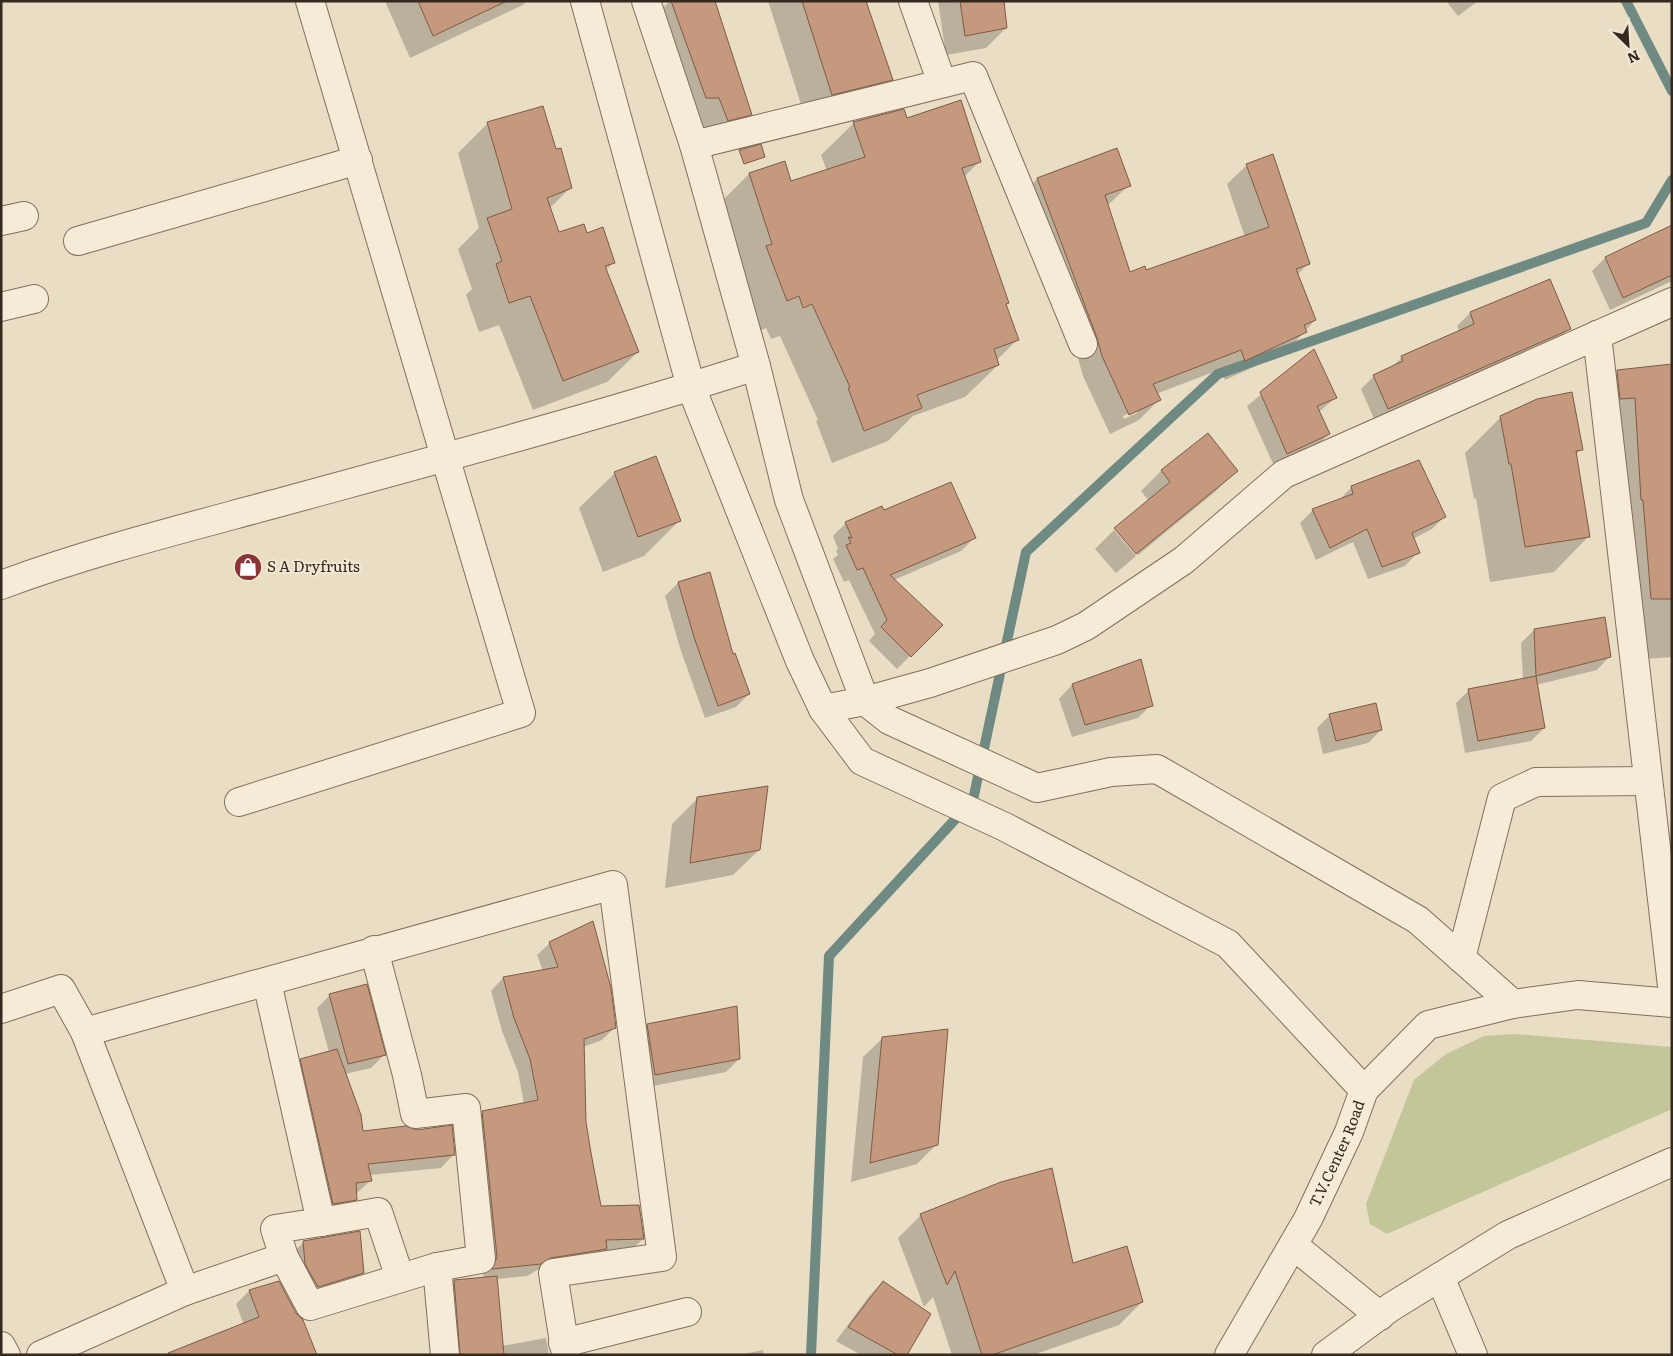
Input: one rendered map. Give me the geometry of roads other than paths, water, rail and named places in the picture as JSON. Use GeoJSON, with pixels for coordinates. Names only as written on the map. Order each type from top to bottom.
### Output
{"type":"FeatureCollection","features":[{"type":"Feature","properties":{"kind":"street"},"geometry":{"type":"LineString","coordinates":[[238,802],[521,712],[310,1]]}},
{"type":"Feature","properties":{"kind":"street"},"geometry":{"type":"LineString","coordinates":[[584,1],[691,387],[800,661],[823,709],[862,761],[1005,827],[1228,944],[1364,1090]]}},
{"type":"Feature","properties":{"kind":"street"},"geometry":{"type":"LineString","coordinates":[[646,1],[694,145],[756,366],[789,500],[865,701],[889,720],[1037,788],[1111,772],[1157,769],[1418,920],[1513,1004]]}},
{"type":"Feature","properties":{"kind":"street"},"geometry":{"type":"LineString","coordinates":[[913,1],[942,83]]}},
{"type":"Feature","properties":{"kind":"street"},"geometry":{"type":"LineString","coordinates":[[694,145],[973,76],[1083,344]]}},
{"type":"Feature","properties":{"kind":"street"},"geometry":{"type":"LineString","coordinates":[[78,241],[358,160]]}},
{"type":"Feature","properties":{"kind":"street"},"geometry":{"type":"LineString","coordinates":[[1,307],[34,299]]}},
{"type":"Feature","properties":{"kind":"street"},"geometry":{"type":"LineString","coordinates":[[823,709],[865,701],[930,683],[1057,640],[1086,626],[1184,560],[1284,474],[1672,302]]}},
{"type":"Feature","properties":{"kind":"street"},"geometry":{"type":"LineString","coordinates":[[1597,335],[1672,986]]}},
{"type":"Feature","properties":{"kind":"street"},"geometry":{"type":"LineString","coordinates":[[1,585],[64,562],[691,387],[756,366]]}},
{"type":"Feature","properties":{"kind":"street"},"geometry":{"type":"LineString","coordinates":[[1461,958],[1502,798],[1536,782],[1648,781]]}},
{"type":"Feature","properties":{"kind":"street"},"geometry":{"type":"LineString","coordinates":[[85,1032],[267,982],[374,950],[614,885],[662,1257],[553,1273],[565,1349],[687,1312]]}},
{"type":"Feature","properties":{"kind":"street"},"geometry":{"type":"LineString","coordinates":[[374,950],[407,1074],[415,1114],[466,1108],[481,1259],[437,1267],[310,1306],[284,1257],[275,1229],[378,1212],[400,1278]]}},
{"type":"Feature","properties":{"kind":"street"},"geometry":{"type":"LineString","coordinates":[[267,982],[321,1222]]}},
{"type":"Feature","properties":{"kind":"street"},"geometry":{"type":"LineString","coordinates":[[1,1009],[61,989],[85,1032],[185,1291]]}},
{"type":"Feature","properties":{"kind":"street","name":"T.V.Center Road"},"geometry":{"type":"LineString","coordinates":[[1229,1355],[1293,1245],[1344,1141],[1364,1090],[1428,1025],[1513,1004],[1578,995],[1672,1003]]}},
{"type":"Feature","properties":{"kind":"street"},"geometry":{"type":"LineString","coordinates":[[1326,1355],[1380,1316],[1508,1235],[1672,1162]]}},
{"type":"Feature","properties":{"kind":"street"},"geometry":{"type":"LineString","coordinates":[[1293,1245],[1380,1316]]}},
{"type":"Feature","properties":{"kind":"street"},"geometry":{"type":"LineString","coordinates":[[41,1355],[185,1291],[284,1257]]}},
{"type":"Feature","properties":{"kind":"street"},"geometry":{"type":"LineString","coordinates":[[437,1267],[445,1355]]}},
{"type":"Feature","properties":{"kind":"street"},"geometry":{"type":"LineString","coordinates":[[1440,1277],[1473,1355]]}},
{"type":"Feature","properties":{"kind":"street"},"geometry":{"type":"LineString","coordinates":[[1,1346],[6,1355]]}},
{"type":"Feature","properties":{"kind":"waterway"},"geometry":{"type":"LineString","coordinates":[[1626,1],[1672,91]]}},
{"type":"Feature","properties":{"kind":"waterway"},"geometry":{"type":"LineString","coordinates":[[811,1355],[829,956],[973,800],[1026,552],[1218,374],[1646,223],[1672,180]]}},
{"type":"Feature","properties":{"kind":"place","name":"S A Dryfruits"},"geometry":{"type":"Point","coordinates":[248,567]}}]}
